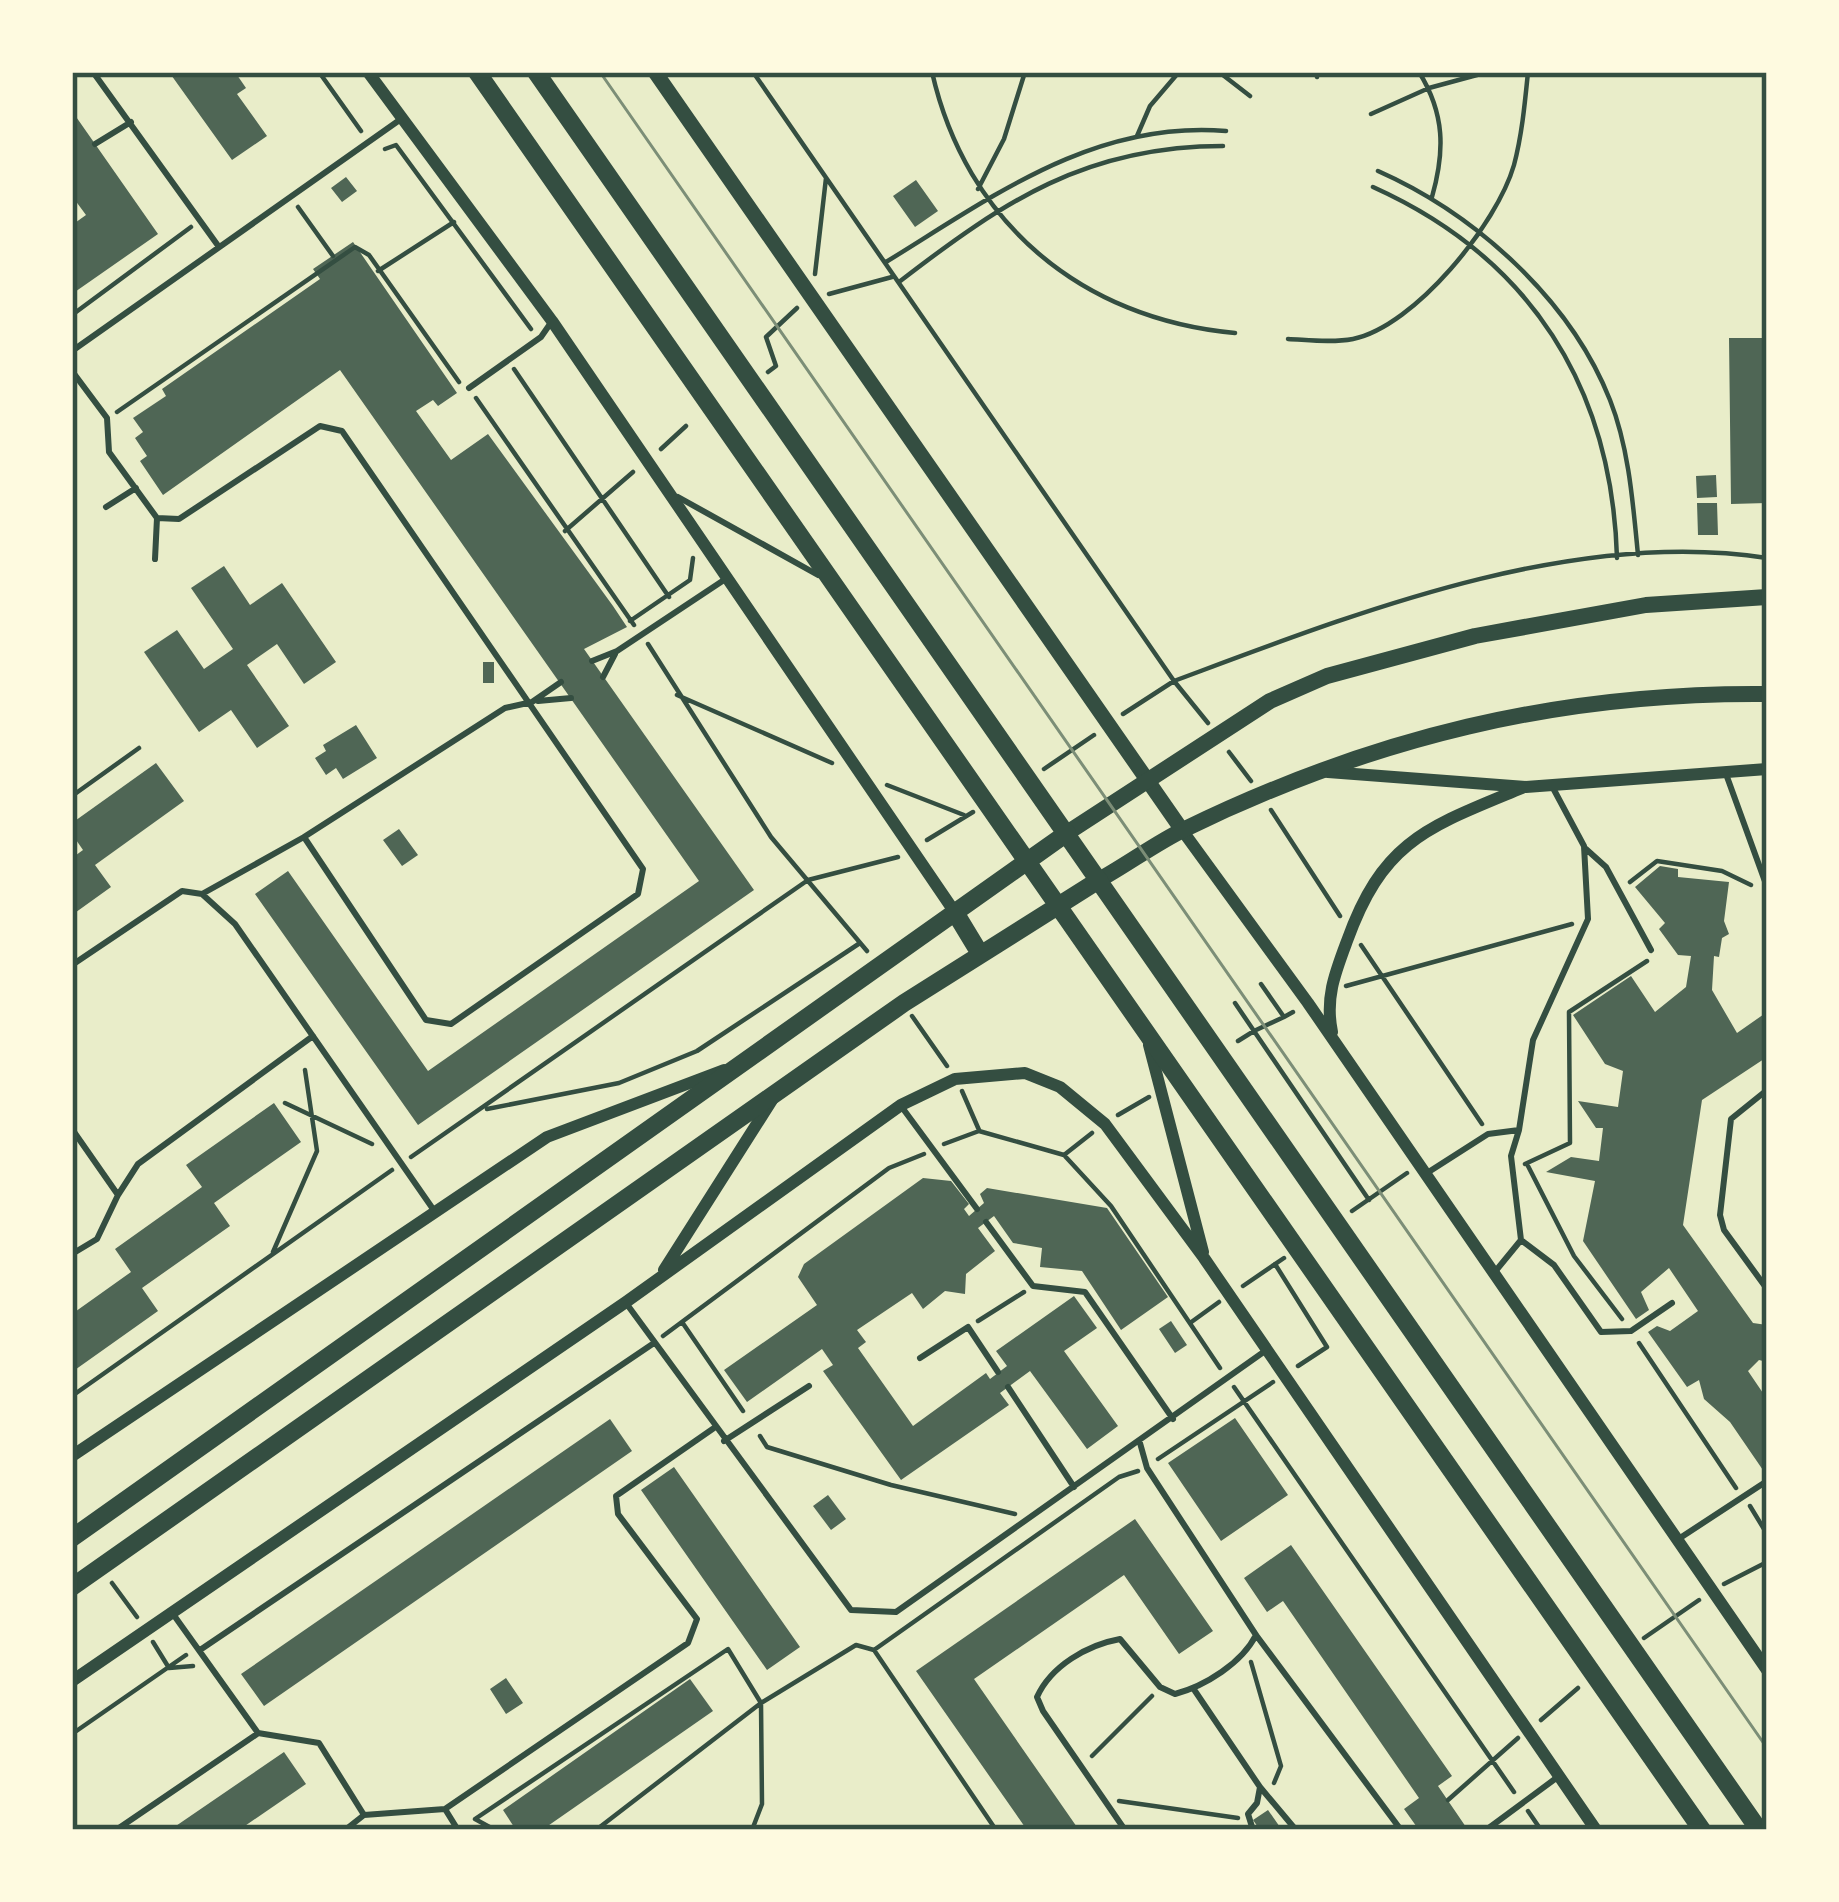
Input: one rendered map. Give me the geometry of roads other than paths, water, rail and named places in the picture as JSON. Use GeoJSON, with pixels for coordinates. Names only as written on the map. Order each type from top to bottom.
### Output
{"type":"FeatureCollection","features":[{"type":"Feature","properties":{"kind":"main road"},"geometry":{"type":"LineString","coordinates":[[477,72],[1702,1830]]}},
{"type":"Feature","properties":{"kind":"main road"},"geometry":{"type":"LineString","coordinates":[[536,72],[1759,1830]]}},
{"type":"Feature","properties":{"kind":"main road"},"geometry":{"type":"LineString","coordinates":[[72,1538],[1067,833],[1270,701],[1411,650],[1646,605],[1767,597]]}},
{"type":"Feature","properties":{"kind":"main road"},"geometry":{"type":"LineString","coordinates":[[72,1587],[979,952],[1182,830],[1314,770],[1409,737],[1512,716],[1767,694]]}},
{"type":"Feature","properties":{"kind":"main road"},"geometry":{"type":"LineString","coordinates":[[956,914],[979,952]]}},
{"type":"Feature","properties":{"kind":"street"},"geometry":{"type":"LineString","coordinates":[[368,72],[551,321],[956,914]]}},
{"type":"Feature","properties":{"kind":"street"},"geometry":{"type":"LineString","coordinates":[[655,72],[1182,830],[1308,1003],[1767,1670]]}},
{"type":"Feature","properties":{"kind":"street"},"geometry":{"type":"LineString","coordinates":[[1314,770],[1526,787],[1767,769]]}},
{"type":"Feature","properties":{"kind":"street"},"geometry":{"type":"LineString","coordinates":[[1333,1039],[1329,991],[1351,930],[1388,859],[1407,843],[1526,787]]}},
{"type":"Feature","properties":{"kind":"street"},"geometry":{"type":"LineString","coordinates":[[1144,1027],[1204,1258]]}},
{"type":"Feature","properties":{"kind":"street"},"geometry":{"type":"LineString","coordinates":[[72,1456],[433,1209],[547,1137],[736,1065]]}},
{"type":"Feature","properties":{"kind":"street"},"geometry":{"type":"LineString","coordinates":[[72,1681],[626,1303],[901,1105],[955,1079],[1025,1073],[1060,1087],[1105,1124],[1204,1258],[1596,1830]]}},
{"type":"Feature","properties":{"kind":"street"},"geometry":{"type":"LineString","coordinates":[[660,1276],[776,1094]]}},
{"type":"Feature","properties":{"kind":"lane"},"geometry":{"type":"LineString","coordinates":[[93,72],[219,247]]}},
{"type":"Feature","properties":{"kind":"lane"},"geometry":{"type":"LineString","coordinates":[[72,351],[401,119]]}},
{"type":"Feature","properties":{"kind":"lane"},"geometry":{"type":"LineString","coordinates":[[95,144],[131,122]]}},
{"type":"Feature","properties":{"kind":"lane"},"geometry":{"type":"LineString","coordinates":[[470,388],[541,337],[551,321]]}},
{"type":"Feature","properties":{"kind":"lane"},"geometry":{"type":"LineString","coordinates":[[72,370],[107,418],[110,452],[157,518],[155,559]]}},
{"type":"Feature","properties":{"kind":"lane"},"geometry":{"type":"LineString","coordinates":[[157,518],[179,520],[320,426],[342,431],[643,869],[638,894],[451,1024],[427,1020],[304,837]]}},
{"type":"Feature","properties":{"kind":"lane"},"geometry":{"type":"LineString","coordinates":[[106,507],[136,488]]}},
{"type":"Feature","properties":{"kind":"lane"},"geometry":{"type":"LineString","coordinates":[[670,492],[834,584]]}},
{"type":"Feature","properties":{"kind":"lane"},"geometry":{"type":"LineString","coordinates":[[592,661],[617,651],[727,578]]}},
{"type":"Feature","properties":{"kind":"lane"},"geometry":{"type":"LineString","coordinates":[[603,676],[617,651]]}},
{"type":"Feature","properties":{"kind":"lane"},"geometry":{"type":"LineString","coordinates":[[532,702],[561,682]]}},
{"type":"Feature","properties":{"kind":"lane"},"geometry":{"type":"LineString","coordinates":[[202,894],[304,837],[505,708],[571,698]]}},
{"type":"Feature","properties":{"kind":"lane"},"geometry":{"type":"LineString","coordinates":[[1724,771],[1767,886]]}},
{"type":"Feature","properties":{"kind":"lane"},"geometry":{"type":"LineString","coordinates":[[1552,784],[1584,846],[1606,867],[1652,950]]}},
{"type":"Feature","properties":{"kind":"lane"},"geometry":{"type":"LineString","coordinates":[[1493,1274],[1521,1240],[1511,1156],[1533,1040],[1588,919],[1584,846]]}},
{"type":"Feature","properties":{"kind":"lane"},"geometry":{"type":"LineString","coordinates":[[72,965],[182,891],[202,894],[235,924],[433,1209]]}},
{"type":"Feature","properties":{"kind":"lane"},"geometry":{"type":"LineString","coordinates":[[72,1254],[97,1239],[138,1164],[313,1036]]}},
{"type":"Feature","properties":{"kind":"lane"},"geometry":{"type":"LineString","coordinates":[[1767,1090],[1731,1119],[1720,1215],[1724,1230],[1767,1289]]}},
{"type":"Feature","properties":{"kind":"lane"},"geometry":{"type":"LineString","coordinates":[[901,1105],[977,1209]]}},
{"type":"Feature","properties":{"kind":"lane"},"geometry":{"type":"LineString","coordinates":[[72,1129],[118,1196]]}},
{"type":"Feature","properties":{"kind":"lane"},"geometry":{"type":"LineString","coordinates":[[1425,1174],[1488,1134],[1519,1130]]}},
{"type":"Feature","properties":{"kind":"lane"},"geometry":{"type":"LineString","coordinates":[[986,1222],[1033,1286],[1084,1292],[1173,1419]]}},
{"type":"Feature","properties":{"kind":"lane"},"geometry":{"type":"LineString","coordinates":[[1521,1240],[1554,1264],[1601,1332],[1630,1330],[1672,1303]]}},
{"type":"Feature","properties":{"kind":"lane"},"geometry":{"type":"LineString","coordinates":[[626,1303],[851,1610],[896,1612],[1265,1351]]}},
{"type":"Feature","properties":{"kind":"lane"},"geometry":{"type":"LineString","coordinates":[[920,1358],[968,1327],[998,1372]]}},
{"type":"Feature","properties":{"kind":"lane"},"geometry":{"type":"LineString","coordinates":[[197,1649],[654,1343]]}},
{"type":"Feature","properties":{"kind":"lane"},"geometry":{"type":"LineString","coordinates":[[724,1441],[809,1386]]}},
{"type":"Feature","properties":{"kind":"lane"},"geometry":{"type":"LineString","coordinates":[[1008,1387],[1075,1487]]}},
{"type":"Feature","properties":{"kind":"lane"},"geometry":{"type":"LineString","coordinates":[[346,1830],[364,1815],[445,1809],[688,1643],[697,1619],[618,1514],[616,1496],[714,1428]]}},
{"type":"Feature","properties":{"kind":"lane"},"geometry":{"type":"LineString","coordinates":[[1140,1443],[1147,1468],[1256,1635],[1402,1830]]}},
{"type":"Feature","properties":{"kind":"lane"},"geometry":{"type":"LineString","coordinates":[[1677,1540],[1767,1481]]}},
{"type":"Feature","properties":{"kind":"lane"},"geometry":{"type":"LineString","coordinates":[[172,1612],[259,1733]]}},
{"type":"Feature","properties":{"kind":"lane"},"geometry":{"type":"LineString","coordinates":[[1125,1830],[1037,1697],[1046,1678],[1098,1643],[1120,1639],[1160,1688],[1175,1694],[1194,1689],[1248,1651],[1256,1635]]}},
{"type":"Feature","properties":{"kind":"lane"},"geometry":{"type":"LineString","coordinates":[[1194,1689],[1260,1787],[1270,1793],[1296,1830]]}},
{"type":"Feature","properties":{"kind":"lane"},"geometry":{"type":"LineString","coordinates":[[116,1830],[259,1733],[319,1743],[364,1815]]}},
{"type":"Feature","properties":{"kind":"lane"},"geometry":{"type":"LineString","coordinates":[[1486,1830],[1559,1776]]}},
{"type":"Feature","properties":{"kind":"lane"},"geometry":{"type":"LineString","coordinates":[[1253,1830],[1250,1820],[1260,1787]]}},
{"type":"Feature","properties":{"kind":"lane"},"geometry":{"type":"LineString","coordinates":[[445,1809],[458,1830]]}},
{"type":"Feature","properties":{"kind":"tram line"},"geometry":{"type":"LineString","coordinates":[[600,72],[1767,1748]]}}]}
